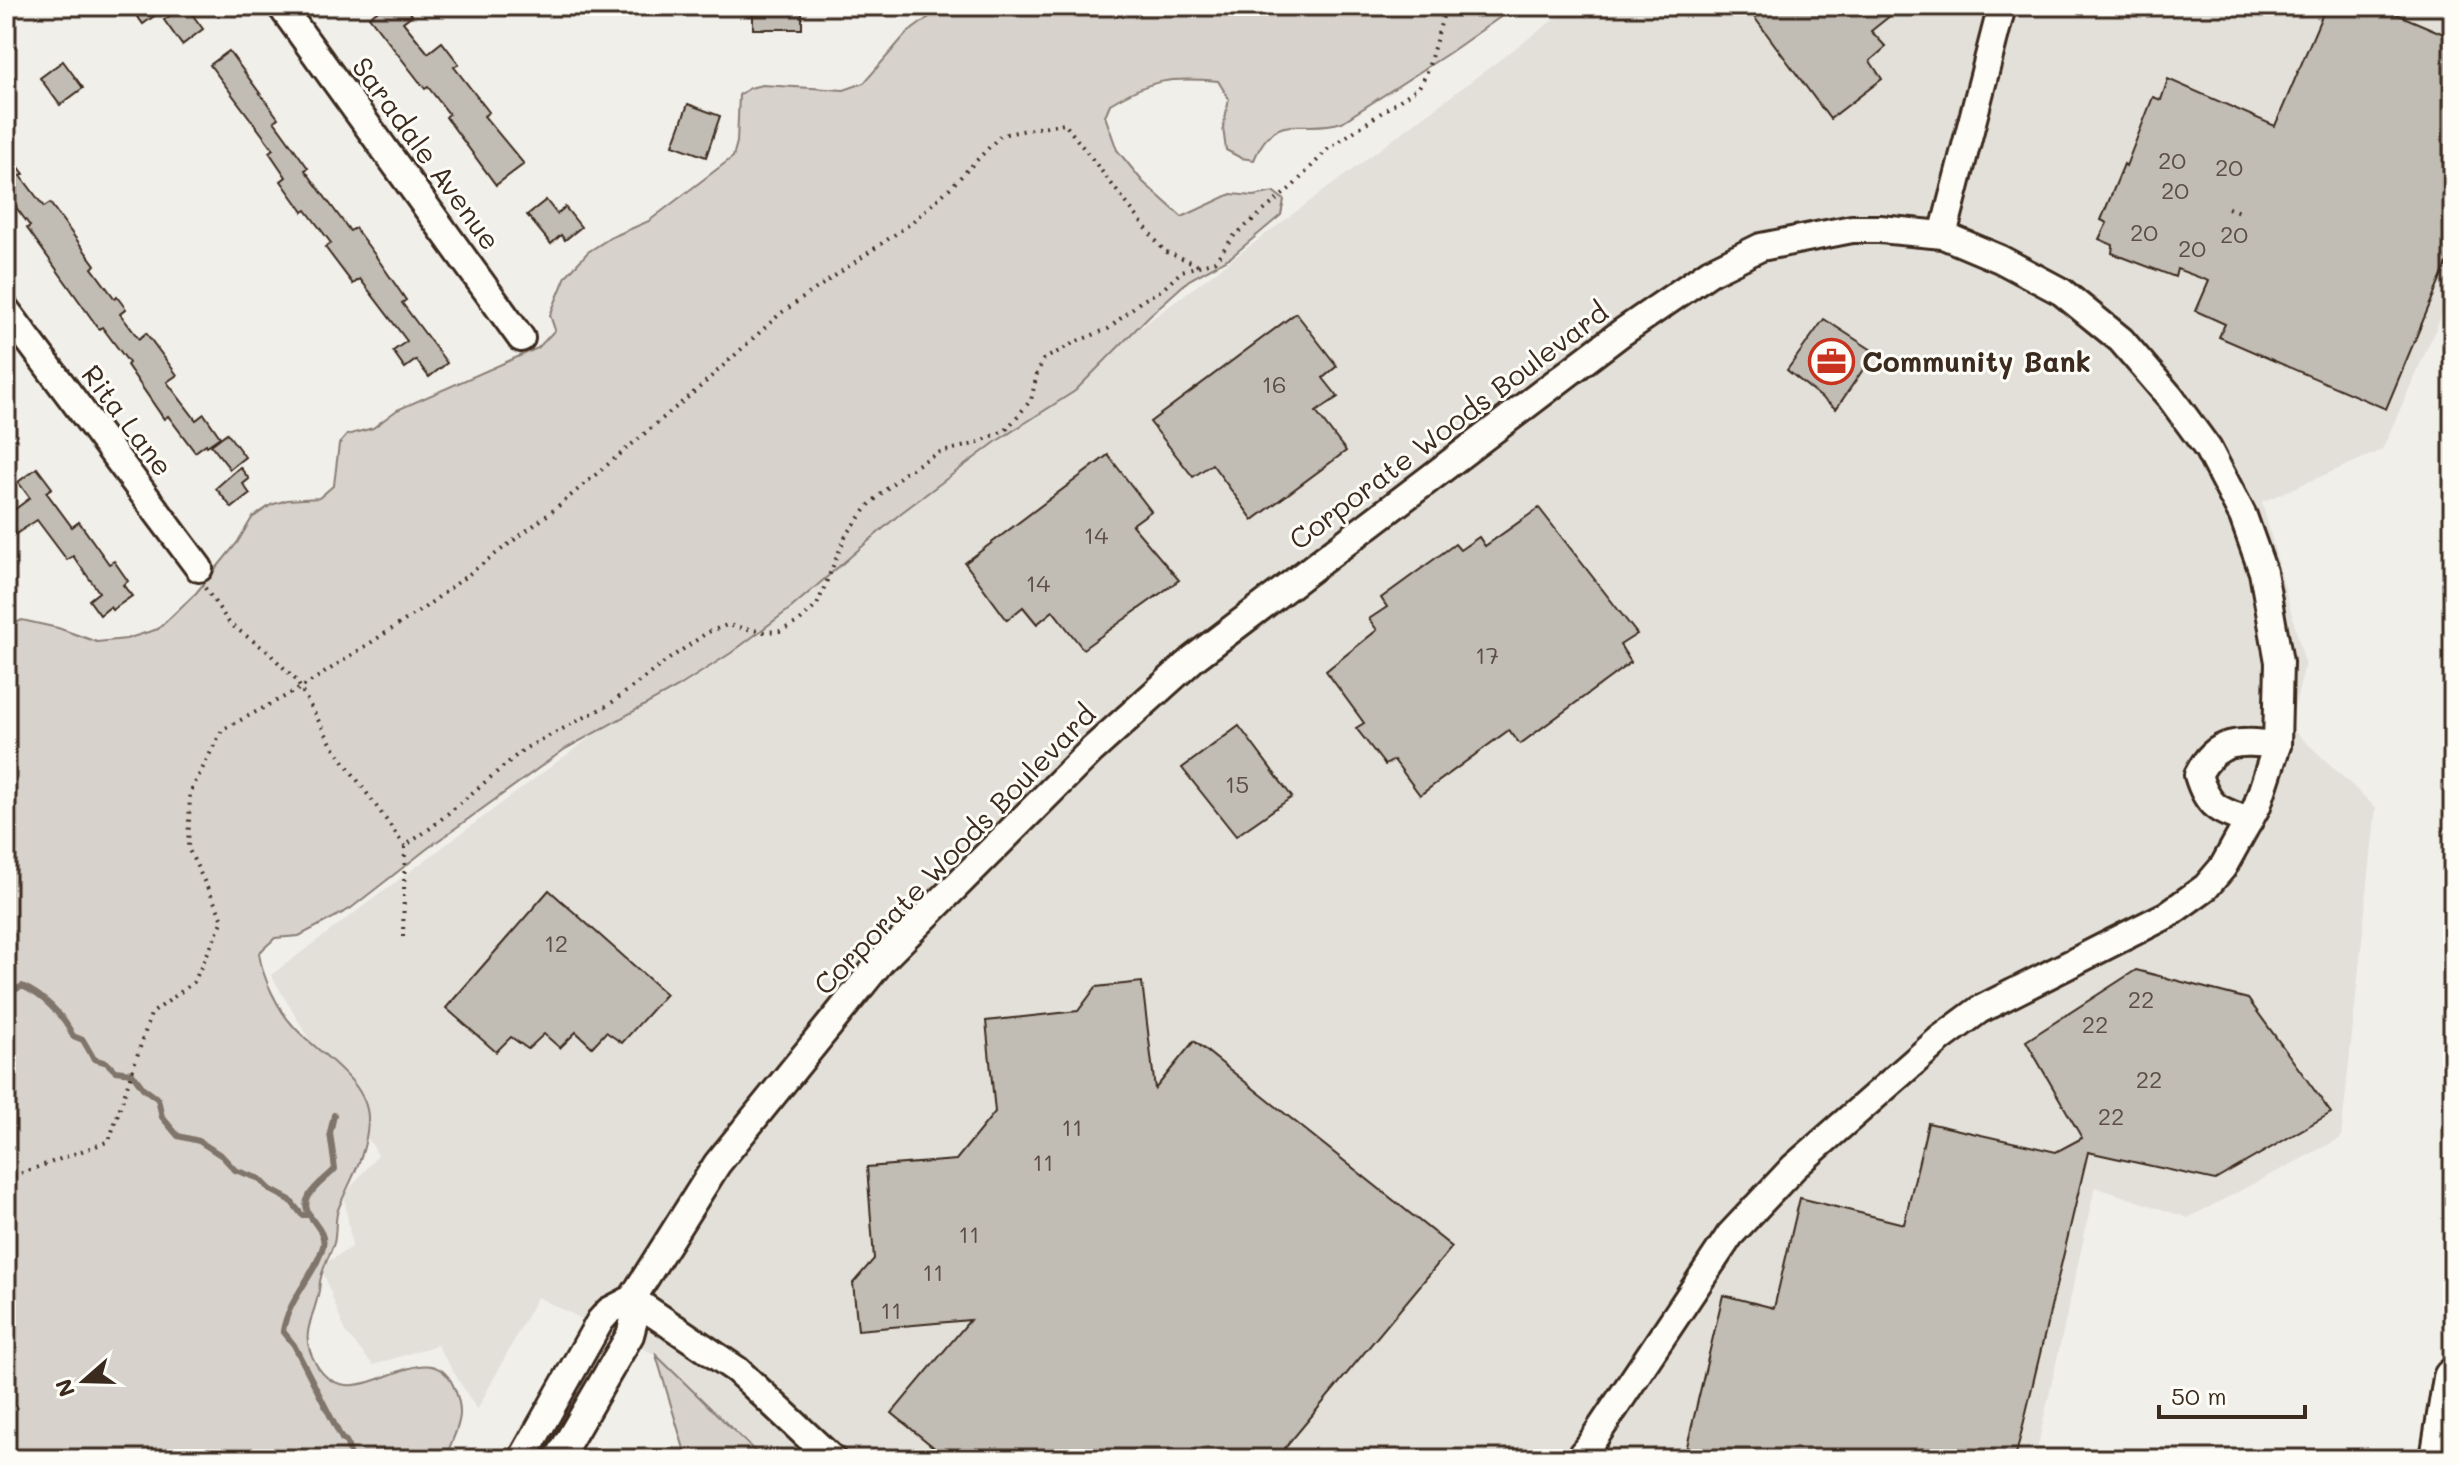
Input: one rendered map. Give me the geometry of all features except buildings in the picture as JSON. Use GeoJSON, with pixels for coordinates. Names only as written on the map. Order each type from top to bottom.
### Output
{"type":"FeatureCollection","features":[{"type":"Feature","properties":{"kind":"highway"},"geometry":{"type":"LineString","coordinates":[[2440,1459],[2453,1378]]}},
{"type":"Feature","properties":{"kind":"street","name":"Saradale Avenue"},"geometry":{"type":"LineString","coordinates":[[281,6],[521,338]]}},
{"type":"Feature","properties":{"kind":"street"},"geometry":{"type":"LineString","coordinates":[[1943,235],[2002,6]]}},
{"type":"Feature","properties":{"kind":"street","name":"Corporate Woods Boulevard"},"geometry":{"type":"LineString","coordinates":[[522,1459],[600,1321],[609,1311],[632,1299],[717,1164],[882,960],[1092,750],[1194,658],[1621,333],[1710,272],[1761,247],[1852,229],[1943,235],[2000,259],[2062,292],[2121,340],[2170,397],[2208,449],[2243,516],[2263,572],[2279,662],[2277,745],[2249,821],[2223,867],[2206,887],[2167,915],[1979,1010],[1940,1039],[1794,1167],[1730,1235],[1578,1459]]}},
{"type":"Feature","properties":{"kind":"street","name":"Rita Lane"},"geometry":{"type":"LineString","coordinates":[[6,310],[199,568]]}},
{"type":"Feature","properties":{"kind":"street"},"geometry":{"type":"LineString","coordinates":[[2249,821],[2215,809],[2203,792],[2198,775],[2205,760],[2220,746],[2247,742],[2277,745]]}},
{"type":"Feature","properties":{"kind":"street"},"geometry":{"type":"LineString","coordinates":[[632,1299],[737,1370],[832,1459]]}},
{"type":"Feature","properties":{"kind":"street","name":"Corporate Woods Boulevard"},"geometry":{"type":"LineString","coordinates":[[558,1459],[630,1335],[634,1320],[632,1299]]}},
{"type":"Feature","properties":{"kind":"path"},"geometry":{"type":"LineString","coordinates":[[405,846],[524,749],[610,704],[708,632],[727,625],[775,632],[800,621],[817,605],[845,537],[870,504],[903,474],[937,453],[974,444],[1006,430],[1031,400],[1043,360],[1058,349],[1108,329],[1140,302],[1163,289],[1174,277],[1215,261],[1234,236],[1293,186],[1328,149],[1419,87],[1426,75],[1446,6]]}},
{"type":"Feature","properties":{"kind":"path"},"geometry":{"type":"LineString","coordinates":[[6,1179],[109,1141],[151,1014],[194,982],[223,920],[188,848],[190,793],[222,730],[301,688],[424,608],[550,513],[700,387],[781,313],[910,224],[1001,135],[1064,123],[1164,251],[1201,266]]}},
{"type":"Feature","properties":{"kind":"path"},"geometry":{"type":"LineString","coordinates":[[2228,208],[2239,212]]}},
{"type":"Feature","properties":{"kind":"path"},"geometry":{"type":"LineString","coordinates":[[199,568],[210,598],[230,624],[281,664],[301,688],[332,745],[405,846],[403,937]]}},
{"type":"Feature","properties":{"kind":"shaded area"},"geometry":{"type":"Polygon","coordinates":[[[944,6],[1516,6],[1342,122],[1281,128],[1262,144],[1254,160],[1241,158],[1226,150],[1223,128],[1229,99],[1218,81],[1187,79],[1162,82],[1138,89],[1110,104],[1105,116],[1117,150],[1143,182],[1182,217],[1231,194],[1254,196],[1274,192],[1284,200],[1281,215],[1231,257],[1189,280],[1075,391],[997,441],[901,513],[791,608],[731,653],[678,687],[565,749],[350,909],[299,936],[275,938],[259,953],[267,983],[277,1003],[295,1028],[352,1081],[361,1094],[368,1121],[358,1166],[337,1211],[334,1243],[322,1273],[308,1329],[311,1354],[331,1380],[349,1385],[425,1366],[441,1370],[453,1385],[460,1406],[459,1423],[445,1459],[6,1459],[6,627],[22,620],[58,628],[97,642],[126,639],[158,629],[196,593],[237,543],[252,518],[271,505],[287,500],[319,498],[334,485],[339,444],[347,435],[373,428],[397,410],[538,348],[555,330],[550,315],[566,276],[588,252],[610,238],[649,221],[733,157],[737,142],[739,95],[762,85],[844,90],[864,83],[906,34],[944,6]]]}},
{"type":"Feature","properties":{"kind":"shaded area"},"geometry":{"type":"Polygon","coordinates":[[[1572,6],[2425,6],[2453,18],[2453,290],[2382,450],[2262,502],[2305,664],[2290,727],[2376,808],[2341,1138],[2188,1218],[2095,1187],[2035,1459],[763,1459],[656,1355],[537,1297],[477,1410],[437,1345],[373,1365],[345,1332],[321,1266],[352,1247],[344,1195],[378,1155],[271,975],[1572,6]]]}},
{"type":"Feature","properties":{"kind":"shaded area"},"geometry":{"type":"Polygon","coordinates":[[[656,1355],[763,1459],[687,1459],[656,1355]]]}},
{"type":"Feature","properties":{"kind":"waterway"},"geometry":{"type":"LineString","coordinates":[[6,995],[22,986],[45,1000],[73,1036],[83,1040],[94,1059],[107,1063],[115,1071],[132,1073],[143,1088],[158,1099],[162,1117],[178,1136],[199,1141],[222,1156],[235,1170],[260,1179],[271,1190],[290,1200],[302,1215],[310,1215]]}},
{"type":"Feature","properties":{"kind":"waterway"},"geometry":{"type":"LineString","coordinates":[[334,1115],[330,1133],[335,1169],[314,1188],[306,1203],[309,1215],[321,1233],[323,1246],[290,1308],[283,1331],[294,1345],[342,1439],[346,1441],[352,1459]]}},
{"type":"Feature","properties":{"kind":"place","name":"Community Bank"},"geometry":{"type":"Point","coordinates":[1831,361]}}]}
